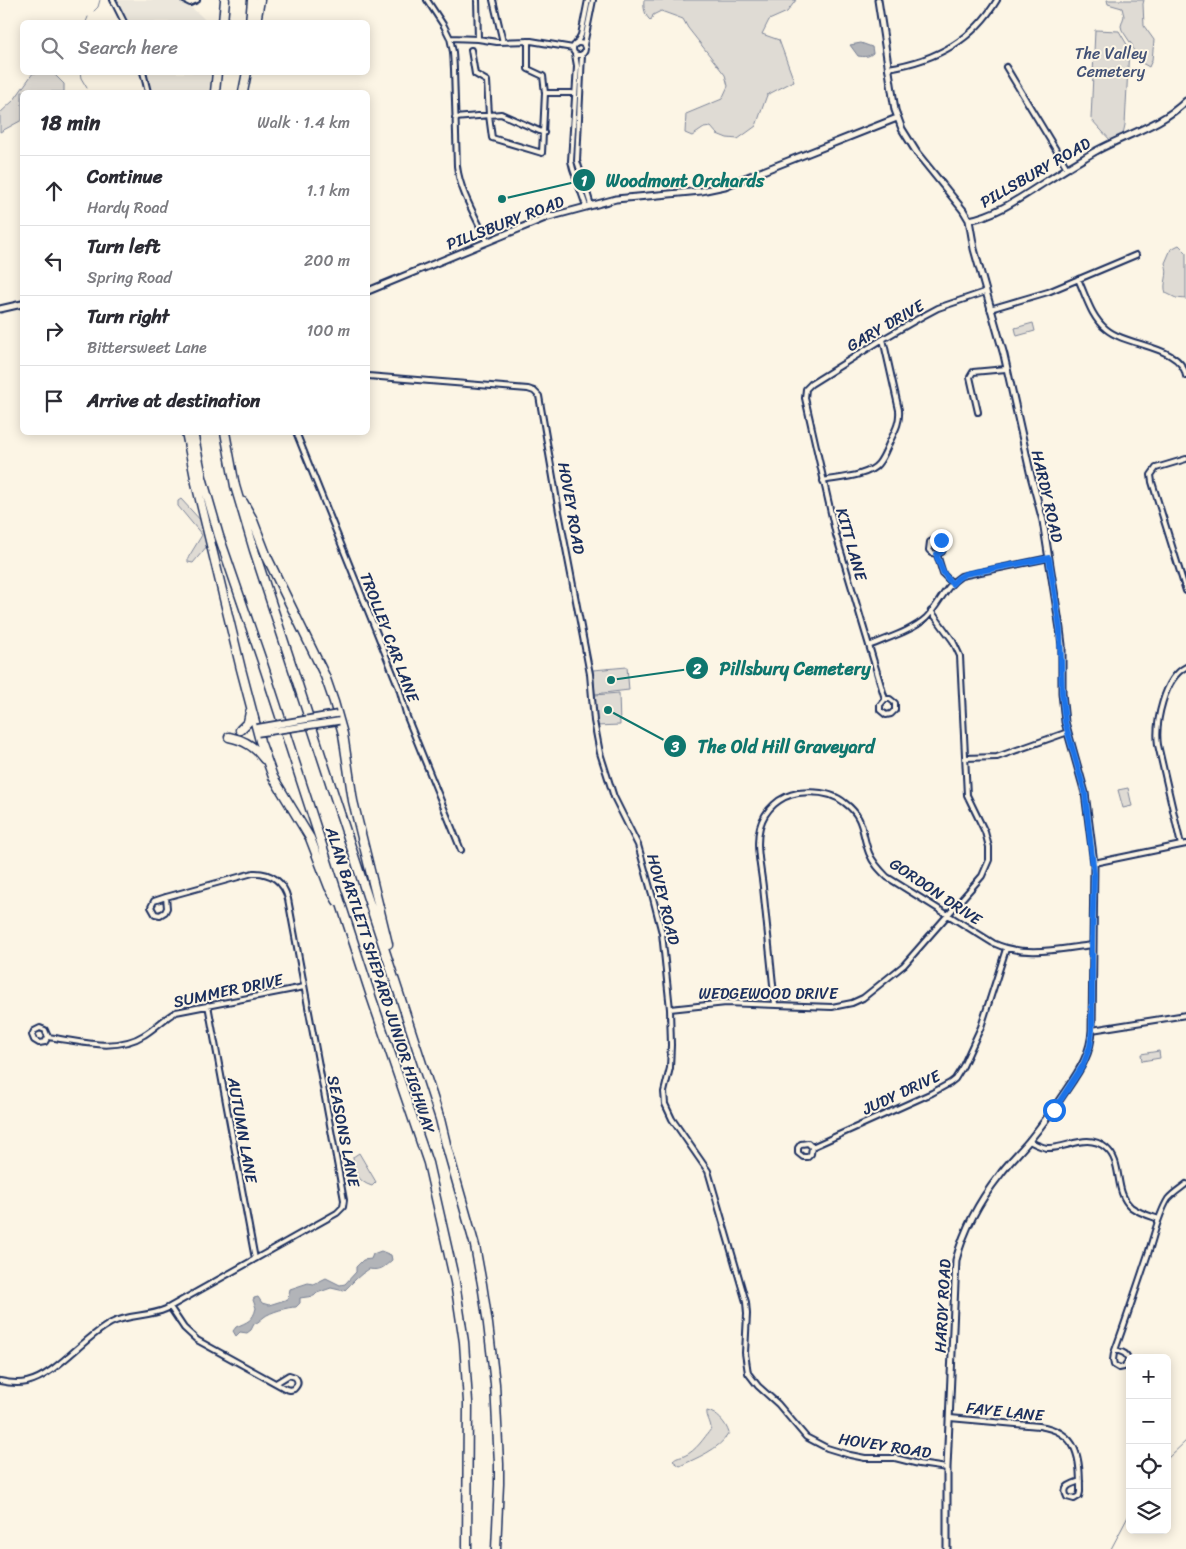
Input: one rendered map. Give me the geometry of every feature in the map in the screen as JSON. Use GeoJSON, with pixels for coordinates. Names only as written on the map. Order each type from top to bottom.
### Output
{"type":"FeatureCollection","features":[{"type":"Feature","properties":{"kind":"highway"},"geometry":{"type":"LineString","coordinates":[[223,20],[225,0]]}},
{"type":"Feature","properties":{"kind":"highway"},"geometry":{"type":"LineString","coordinates":[[250,20],[252,0]]}},
{"type":"Feature","properties":{"kind":"highway"},"geometry":{"type":"LineString","coordinates":[[256,20],[260,0]]}},
{"type":"Feature","properties":{"kind":"highway"},"geometry":{"type":"LineString","coordinates":[[215,90],[217,75]]}},
{"type":"Feature","properties":{"kind":"highway"},"geometry":{"type":"LineString","coordinates":[[243,90],[246,75]]}},
{"type":"Feature","properties":{"kind":"highway"},"geometry":{"type":"LineString","coordinates":[[187,435],[196,483],[250,705],[270,768]]}},
{"type":"Feature","properties":{"kind":"highway","name":"ALAN BARTLETT SHEPARD JUNIOR HIGHWAY"},"geometry":{"type":"LineString","coordinates":[[194,435],[204,486],[219,536],[428,1164],[455,1282],[464,1342],[468,1402],[467,1549]]}},
{"type":"Feature","properties":{"kind":"highway","name":"ALAN BARTLETT SHEPARD JUNIOR HIGHWAY"},"geometry":{"type":"LineString","coordinates":[[226,435],[237,493],[254,550],[440,1119],[475,1246],[494,1375],[499,1484],[496,1549]]}},
{"type":"Feature","properties":{"kind":"highway"},"geometry":{"type":"LineString","coordinates":[[237,493],[252,518],[267,557],[324,676],[338,718],[343,734],[355,810],[388,940],[388,956]]}},
{"type":"Feature","properties":{"kind":"highway"},"geometry":{"type":"LineString","coordinates":[[240,730],[248,722],[250,705]]}},
{"type":"Feature","properties":{"kind":"highway"},"geometry":{"type":"LineString","coordinates":[[229,737],[240,739],[255,748],[270,768],[310,838],[329,887],[342,908]]}},
{"type":"Feature","properties":{"kind":"main road"},"geometry":{"type":"LineString","coordinates":[[257,730],[338,718]]}},
{"type":"Feature","properties":{"kind":"street"},"geometry":{"type":"LineString","coordinates":[[113,0],[123,20]]}},
{"type":"Feature","properties":{"kind":"street"},"geometry":{"type":"LineString","coordinates":[[184,0],[190,4],[197,0]]}},
{"type":"Feature","properties":{"kind":"street"},"geometry":{"type":"LineString","coordinates":[[427,0],[450,38],[454,59],[457,171],[461,186],[487,241]]}},
{"type":"Feature","properties":{"kind":"street"},"geometry":{"type":"LineString","coordinates":[[477,0],[478,39]]}},
{"type":"Feature","properties":{"kind":"street"},"geometry":{"type":"LineString","coordinates":[[493,0],[503,42]]}},
{"type":"Feature","properties":{"kind":"street"},"geometry":{"type":"LineString","coordinates":[[573,48],[581,35],[588,0]]}},
{"type":"Feature","properties":{"kind":"street"},"geometry":{"type":"LineString","coordinates":[[588,206],[576,161],[582,54],[585,50],[584,45],[593,0]]}},
{"type":"Feature","properties":{"kind":"street"},"geometry":{"type":"LineString","coordinates":[[878,0],[897,118]]}},
{"type":"Feature","properties":{"kind":"street"},"geometry":{"type":"LineString","coordinates":[[888,68],[925,60],[956,45],[979,25],[997,0]]}},
{"type":"Feature","properties":{"kind":"street"},"geometry":{"type":"LineString","coordinates":[[450,38],[503,42],[542,42],[573,48]]}},
{"type":"Feature","properties":{"kind":"street"},"geometry":{"type":"LineString","coordinates":[[471,50],[475,74],[488,81],[492,138],[542,153],[544,133],[543,76],[528,69],[528,41]]}},
{"type":"Feature","properties":{"kind":"street"},"geometry":{"type":"LineString","coordinates":[[576,44],[584,45]]}},
{"type":"Feature","properties":{"kind":"street"},"geometry":{"type":"LineString","coordinates":[[573,48],[577,66],[571,161],[588,206]]}},
{"type":"Feature","properties":{"kind":"street"},"geometry":{"type":"LineString","coordinates":[[575,54],[582,54]]}},
{"type":"Feature","properties":{"kind":"street"},"geometry":{"type":"LineString","coordinates":[[1006,67],[1067,168]]}},
{"type":"Feature","properties":{"kind":"street"},"geometry":{"type":"LineString","coordinates":[[144,75],[148,90]]}},
{"type":"Feature","properties":{"kind":"street"},"geometry":{"type":"LineString","coordinates":[[544,93],[572,93]]}},
{"type":"Feature","properties":{"kind":"street","name":"PILLSBURY ROAD"},"geometry":{"type":"LineString","coordinates":[[370,290],[545,218],[621,198],[725,186],[897,118],[908,140],[969,220],[981,218],[1000,210],[1067,168],[1110,144],[1162,119],[1186,101]]}},
{"type":"Feature","properties":{"kind":"street"},"geometry":{"type":"LineString","coordinates":[[455,118],[501,114],[544,133]]}},
{"type":"Feature","properties":{"kind":"street","name":"HARDY ROAD"},"geometry":{"type":"LineString","coordinates":[[948,1549],[947,1468],[954,1273],[959,1246],[975,1212],[988,1192],[1007,1165],[1054,1110],[1083,1065],[1089,1050],[1092,1030],[1094,863],[1085,793],[1068,732],[1062,693],[1060,629],[1043,521],[1006,368],[972,243],[969,220]]}},
{"type":"Feature","properties":{"kind":"street"},"geometry":{"type":"LineString","coordinates":[[990,309],[1048,292],[1136,255]]}},
{"type":"Feature","properties":{"kind":"street"},"geometry":{"type":"LineString","coordinates":[[1078,279],[1093,313],[1103,327],[1119,338],[1173,356],[1182,364],[1186,376]]}},
{"type":"Feature","properties":{"kind":"street","name":"GARY DRIVE"},"geometry":{"type":"LineString","coordinates":[[806,392],[806,389],[811,384],[938,308],[985,292]]}},
{"type":"Feature","properties":{"kind":"street"},"geometry":{"type":"LineString","coordinates":[[0,309],[20,304]]}},
{"type":"Feature","properties":{"kind":"street"},"geometry":{"type":"LineString","coordinates":[[823,481],[863,473],[875,467],[896,429],[899,410],[884,339]]}},
{"type":"Feature","properties":{"kind":"street"},"geometry":{"type":"LineString","coordinates":[[978,412],[970,377],[971,374],[973,372],[1006,368]]}},
{"type":"Feature","properties":{"kind":"street","name":"HOVEY ROAD"},"geometry":{"type":"LineString","coordinates":[[370,376],[528,389],[534,391],[539,396],[590,674],[592,710],[604,769],[614,797],[638,845],[654,898],[664,943],[670,1009],[671,1060],[664,1092],[664,1101],[669,1114],[704,1164],[710,1176],[746,1302],[745,1353],[748,1373],[758,1386],[778,1404],[800,1431],[822,1446],[858,1457],[895,1458],[918,1464],[947,1468]]}},
{"type":"Feature","properties":{"kind":"street","name":"KITT LANE"},"geometry":{"type":"LineString","coordinates":[[806,392],[805,398],[836,535],[885,699]]}},
{"type":"Feature","properties":{"kind":"street","name":"TROLLEY CAR LANE"},"geometry":{"type":"LineString","coordinates":[[297,435],[461,850]]}},
{"type":"Feature","properties":{"kind":"street"},"geometry":{"type":"LineString","coordinates":[[1186,459],[1156,468],[1151,475],[1157,501],[1186,591]]}},
{"type":"Feature","properties":{"kind":"street"},"geometry":{"type":"LineString","coordinates":[[936,538],[942,541],[944,546],[942,552],[937,554],[931,552],[928,547],[931,541],[936,538]]}},
{"type":"Feature","properties":{"kind":"street"},"geometry":{"type":"LineString","coordinates":[[937,554],[944,574],[952,584]]}},
{"type":"Feature","properties":{"kind":"street"},"geometry":{"type":"LineString","coordinates":[[869,646],[914,626],[924,619],[952,584],[965,574],[1049,558]]}},
{"type":"Feature","properties":{"kind":"street","name":"WEDGEWOOD DRIVE"},"geometry":{"type":"LineString","coordinates":[[670,1009],[726,1003],[832,1007],[858,1001],[904,966],[982,876],[990,854],[988,839],[967,795],[960,656],[931,611]]}},
{"type":"Feature","properties":{"kind":"street"},"geometry":{"type":"LineString","coordinates":[[1094,863],[1184,844],[1156,733],[1169,686],[1177,672],[1186,667]]}},
{"type":"Feature","properties":{"kind":"street","name":"KITT LANE"},"geometry":{"type":"LineString","coordinates":[[885,699],[893,701],[896,705],[895,710],[889,715],[884,714],[880,710],[880,705],[885,699]]}},
{"type":"Feature","properties":{"kind":"street"},"geometry":{"type":"LineString","coordinates":[[965,758],[997,757],[1068,732]]}},
{"type":"Feature","properties":{"kind":"street","name":"GORDON DRIVE"},"geometry":{"type":"LineString","coordinates":[[775,1004],[761,872],[759,834],[763,819],[773,806],[786,797],[802,793],[818,792],[833,796],[847,804],[860,820],[870,855],[878,868],[894,882],[983,938],[1006,949],[1030,952],[1092,944]]}},
{"type":"Feature","properties":{"kind":"street","name":"SEASONS LANE"},"geometry":{"type":"LineString","coordinates":[[0,1381],[17,1383],[34,1380],[111,1323],[127,1317],[151,1314],[170,1307],[337,1214],[343,1207],[344,1200],[288,899],[283,886],[275,878],[253,873],[166,898]]}},
{"type":"Feature","properties":{"kind":"street"},"geometry":{"type":"LineString","coordinates":[[166,898],[166,912],[161,915],[155,914],[152,910],[152,904],[156,900],[166,898]]}},
{"type":"Feature","properties":{"kind":"street","name":"JUDY DRIVE"},"geometry":{"type":"LineString","coordinates":[[812,1147],[932,1093],[950,1084],[955,1079],[981,1027],[1006,949]]}},
{"type":"Feature","properties":{"kind":"street","name":"SUMMER DRIVE"},"geometry":{"type":"LineString","coordinates":[[48,1037],[108,1045],[128,1043],[143,1036],[176,1012],[304,987]]}},
{"type":"Feature","properties":{"kind":"street","name":"AUTUMN LANE"},"geometry":{"type":"LineString","coordinates":[[208,1005],[255,1260]]}},
{"type":"Feature","properties":{"kind":"street"},"geometry":{"type":"LineString","coordinates":[[1092,1030],[1186,1015]]}},
{"type":"Feature","properties":{"kind":"street","name":"SUMMER DRIVE"},"geometry":{"type":"LineString","coordinates":[[40,1028],[46,1031],[48,1037],[45,1042],[40,1044],[35,1042],[32,1036],[34,1030],[40,1028]]}},
{"type":"Feature","properties":{"kind":"street"},"geometry":{"type":"LineString","coordinates":[[1029,1141],[1050,1148],[1080,1141],[1099,1143],[1114,1156],[1123,1197],[1127,1203],[1137,1211],[1159,1219]]}},
{"type":"Feature","properties":{"kind":"street"},"geometry":{"type":"LineString","coordinates":[[1116,1350],[1127,1356],[1127,1364],[1124,1367],[1116,1367],[1113,1363],[1116,1350],[1159,1219],[1170,1198],[1186,1184]]}},
{"type":"Feature","properties":{"kind":"street"},"geometry":{"type":"LineString","coordinates":[[170,1307],[181,1324],[193,1337],[276,1383],[291,1390],[296,1387],[298,1380],[294,1376],[289,1375],[276,1383]]}},
{"type":"Feature","properties":{"kind":"street","name":"FAYE LANE"},"geometry":{"type":"LineString","coordinates":[[950,1418],[1039,1426],[1060,1432],[1068,1439],[1077,1452],[1080,1464],[1080,1481]]}},
{"type":"Feature","properties":{"kind":"street"},"geometry":{"type":"LineString","coordinates":[[1080,1481],[1078,1496],[1072,1499],[1067,1497],[1066,1487],[1080,1481]]}},
{"type":"Feature","properties":{"kind":"shaded area"},"geometry":{"type":"Polygon","coordinates":[[[118,0],[182,0],[205,20],[127,20],[118,0]]]}},
{"type":"Feature","properties":{"kind":"shaded area"},"geometry":{"type":"Polygon","coordinates":[[[861,43],[872,47],[873,53],[866,56],[858,56],[850,45],[861,43]]]}},
{"type":"Feature","properties":{"kind":"shaded area"},"geometry":{"type":"Polygon","coordinates":[[[147,75],[212,75],[210,90],[151,90],[147,75]]]}},
{"type":"Feature","properties":{"kind":"shaded area"},"geometry":{"type":"Polygon","coordinates":[[[381,1251],[391,1255],[392,1260],[382,1268],[365,1271],[344,1291],[331,1288],[314,1296],[300,1298],[300,1303],[296,1307],[279,1310],[267,1315],[254,1324],[247,1333],[240,1332],[236,1336],[233,1331],[253,1316],[256,1308],[254,1298],[258,1297],[262,1303],[269,1305],[288,1299],[290,1289],[308,1283],[314,1284],[326,1278],[340,1285],[345,1284],[356,1272],[356,1267],[363,1260],[371,1259],[373,1254],[381,1251]]]}},
{"type":"Feature","properties":{"kind":"green space"},"geometry":{"type":"Polygon","coordinates":[[[644,0],[796,0],[787,12],[769,20],[762,34],[779,40],[794,81],[767,95],[756,126],[738,139],[727,138],[717,134],[711,127],[704,128],[692,136],[685,133],[686,114],[722,99],[728,86],[725,75],[683,19],[661,11],[653,15],[651,21],[645,12],[644,0]]]}},
{"type":"Feature","properties":{"kind":"green space"},"geometry":{"type":"Polygon","coordinates":[[[1107,0],[1144,0],[1144,26],[1154,40],[1152,60],[1149,67],[1142,63],[1122,30],[1121,26],[1124,16],[1122,8],[1108,4],[1107,0]]]}},
{"type":"Feature","properties":{"kind":"green space","name":"The Valley Cemetery"},"geometry":{"type":"Polygon","coordinates":[[[1095,30],[1119,31],[1129,48],[1125,125],[1123,134],[1111,141],[1091,119],[1095,30]]]}},
{"type":"Feature","properties":{"kind":"green space"},"geometry":{"type":"Polygon","coordinates":[[[32,75],[55,75],[64,84],[64,90],[21,90],[32,75]]]}},
{"type":"Feature","properties":{"kind":"green space"},"geometry":{"type":"Polygon","coordinates":[[[20,91],[20,121],[0,132],[0,113],[20,91]]]}},
{"type":"Feature","properties":{"kind":"green space"},"geometry":{"type":"Polygon","coordinates":[[[1179,245],[1186,252],[1186,299],[1176,298],[1166,293],[1165,289],[1167,272],[1165,263],[1171,249],[1179,245]]]}},
{"type":"Feature","properties":{"kind":"green space"},"geometry":{"type":"Polygon","coordinates":[[[1033,323],[1035,331],[1017,336],[1015,328],[1033,323]]]}},
{"type":"Feature","properties":{"kind":"green space"},"geometry":{"type":"Polygon","coordinates":[[[181,499],[213,534],[212,540],[193,563],[188,562],[188,558],[202,535],[178,506],[178,501],[181,499]]]}},
{"type":"Feature","properties":{"kind":"green space"},"geometry":{"type":"Polygon","coordinates":[[[627,667],[629,690],[595,694],[593,670],[627,667]]]}},
{"type":"Feature","properties":{"kind":"green space"},"geometry":{"type":"Polygon","coordinates":[[[619,693],[620,725],[596,726],[595,695],[619,693]]]}},
{"type":"Feature","properties":{"kind":"green space"},"geometry":{"type":"Polygon","coordinates":[[[1128,788],[1132,806],[1123,808],[1118,790],[1128,788]]]}},
{"type":"Feature","properties":{"kind":"green space"},"geometry":{"type":"Polygon","coordinates":[[[1159,1051],[1160,1058],[1142,1061],[1141,1054],[1159,1051]]]}},
{"type":"Feature","properties":{"kind":"green space"},"geometry":{"type":"Polygon","coordinates":[[[359,1153],[376,1182],[372,1186],[363,1182],[355,1171],[353,1157],[359,1153]]]}},
{"type":"Feature","properties":{"kind":"green space"},"geometry":{"type":"Polygon","coordinates":[[[707,1411],[721,1419],[729,1433],[713,1449],[680,1466],[673,1461],[692,1451],[711,1429],[707,1411]]]}},
{"type":"Feature","properties":{"kind":"waterway"},"geometry":{"type":"LineString","coordinates":[[94,11],[98,7],[100,0]]}},
{"type":"Feature","properties":{"kind":"waterway"},"geometry":{"type":"LineString","coordinates":[[80,75],[87,88]]}},
{"type":"Feature","properties":{"kind":"waterway"},"geometry":{"type":"LineString","coordinates":[[1171,1455],[1186,1441]]}},
{"type":"Feature","properties":{"kind":"waterway"},"geometry":{"type":"LineString","coordinates":[[1111,1549],[1126,1521]]}},
{"type":"Feature","properties":{"kind":"place","name":"Woodmont Orchards"},"geometry":{"type":"Point","coordinates":[502,199]}},
{"type":"Feature","properties":{"kind":"place","name":"Pillsbury Cemetery"},"geometry":{"type":"Point","coordinates":[611,680]}},
{"type":"Feature","properties":{"kind":"place","name":"The Old Hill Graveyard"},"geometry":{"type":"Point","coordinates":[608,710]}},
{"type":"Feature","properties":{"kind":"route"},"geometry":{"type":"LineString","coordinates":[[941,540],[944,543],[944,548],[940,554],[937,554],[937,557],[944,574],[952,584],[965,574],[1049,558],[1062,645],[1061,673],[1065,722],[1085,793],[1094,863],[1092,1030],[1090,1046],[1083,1065],[1054,1110]]}}]}
